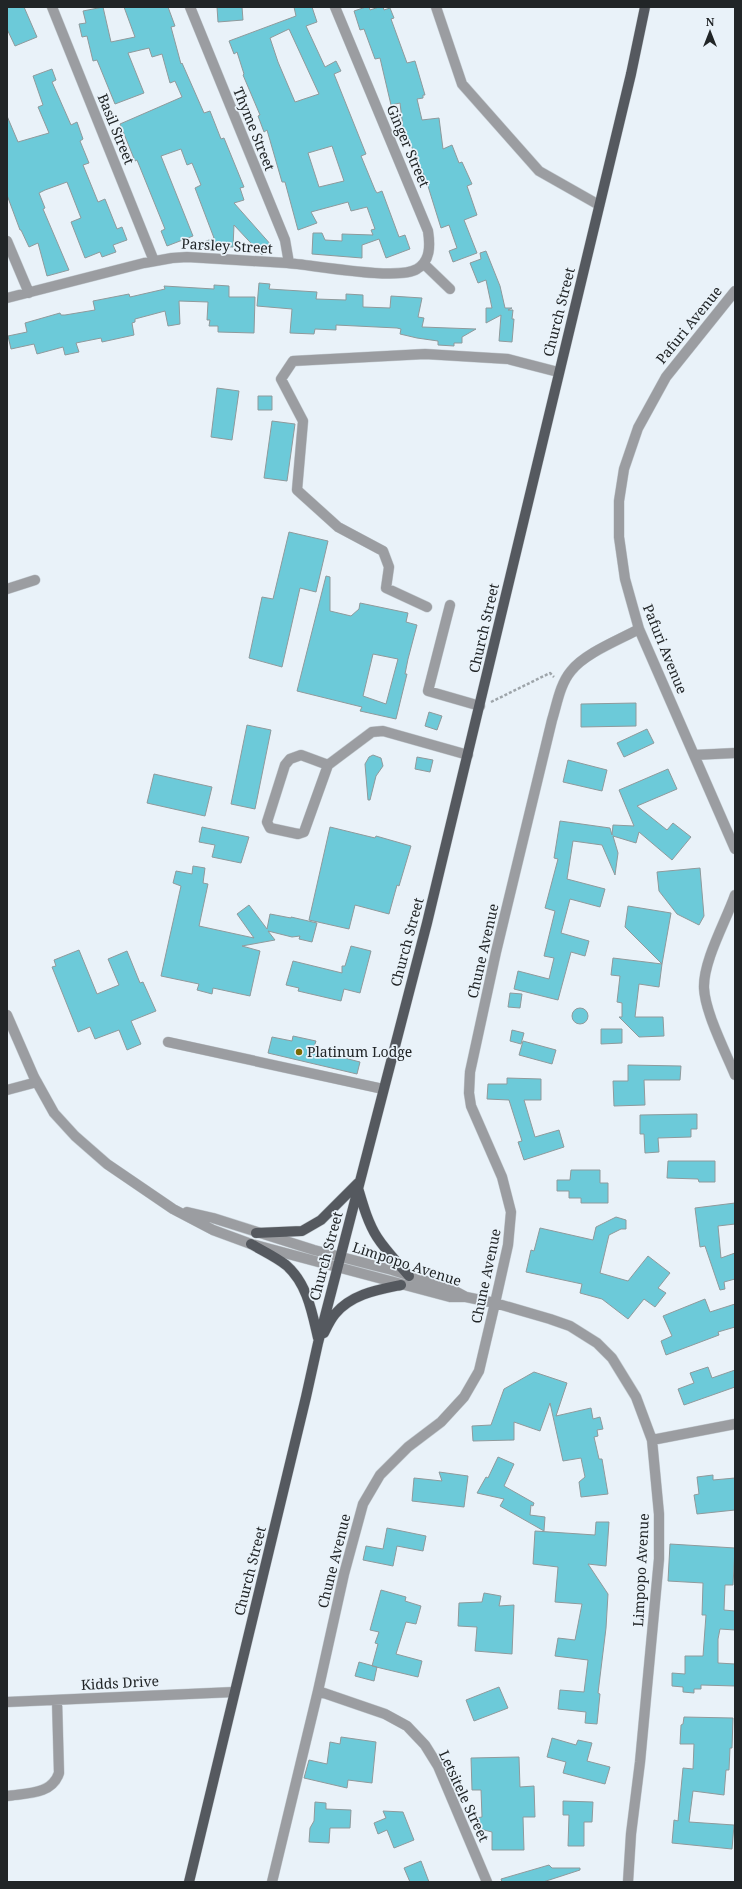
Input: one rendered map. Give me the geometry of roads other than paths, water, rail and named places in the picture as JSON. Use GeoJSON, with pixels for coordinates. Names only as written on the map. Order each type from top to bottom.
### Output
{"type":"FeatureCollection","features":[{"type":"Feature","properties":{"kind":"main road","name":"Church Street"},"geometry":{"type":"LineString","coordinates":[[189,1882],[306,1397],[318,1341],[427,923],[480,706],[645,7]]}},
{"type":"Feature","properties":{"kind":"main road"},"geometry":{"type":"LineString","coordinates":[[256,1233],[302,1231],[321,1220],[358,1185],[371,1225],[377,1236],[408,1276]]}},
{"type":"Feature","properties":{"kind":"main road"},"geometry":{"type":"LineString","coordinates":[[251,1244],[285,1265],[296,1276],[311,1308],[318,1341]]}},
{"type":"Feature","properties":{"kind":"main road"},"geometry":{"type":"LineString","coordinates":[[318,1341],[335,1314],[347,1304],[365,1293],[401,1285]]}},
{"type":"Feature","properties":{"kind":"street","name":"Basil Street"},"geometry":{"type":"LineString","coordinates":[[52,7],[154,261]]}},
{"type":"Feature","properties":{"kind":"street","name":"Thyme Street"},"geometry":{"type":"LineString","coordinates":[[190,7],[285,240],[289,263]]}},
{"type":"Feature","properties":{"kind":"street","name":"Ginger Street"},"geometry":{"type":"LineString","coordinates":[[335,7],[428,231],[430,244],[424,264]]}},
{"type":"Feature","properties":{"kind":"street"},"geometry":{"type":"LineString","coordinates":[[436,7],[462,84],[539,171],[599,204]]}},
{"type":"Feature","properties":{"kind":"street"},"geometry":{"type":"LineString","coordinates":[[7,241],[29,293]]}},
{"type":"Feature","properties":{"kind":"street","name":"Parsley Street"},"geometry":{"type":"LineString","coordinates":[[7,298],[154,261],[187,257],[289,263],[383,273],[408,273],[416,270],[424,264]]}},
{"type":"Feature","properties":{"kind":"street"},"geometry":{"type":"LineString","coordinates":[[424,264],[450,289]]}},
{"type":"Feature","properties":{"kind":"street","name":"Pafuri Avenue"},"geometry":{"type":"LineString","coordinates":[[735,291],[666,378],[638,428],[624,469],[619,501],[619,537],[625,579],[639,629],[735,849]]}},
{"type":"Feature","properties":{"kind":"street"},"geometry":{"type":"LineString","coordinates":[[427,607],[386,588],[389,567],[383,551],[338,527],[297,490],[303,421],[281,379],[292,361],[425,354],[508,359],[558,372]]}},
{"type":"Feature","properties":{"kind":"street"},"geometry":{"type":"LineString","coordinates":[[7,589],[35,580]]}},
{"type":"Feature","properties":{"kind":"street"},"geometry":{"type":"LineString","coordinates":[[450,606],[428,692],[480,706]]}},
{"type":"Feature","properties":{"kind":"street","name":"Chune Avenue"},"geometry":{"type":"LineString","coordinates":[[272,1882],[318,1691],[344,1574],[362,1504],[380,1475],[408,1447],[441,1422],[464,1397],[478,1371],[495,1303],[508,1245],[511,1212],[502,1177],[471,1106],[469,1093],[470,1072],[496,952],[552,720],[563,686],[571,671],[582,660],[639,629]]}},
{"type":"Feature","properties":{"kind":"street"},"geometry":{"type":"LineString","coordinates":[[328,765],[301,755],[290,759],[284,765],[268,822],[270,828],[298,834],[304,832],[328,765],[365,737],[378,731],[468,754]]}},
{"type":"Feature","properties":{"kind":"street"},"geometry":{"type":"LineString","coordinates":[[694,756],[735,753]]}},
{"type":"Feature","properties":{"kind":"street"},"geometry":{"type":"LineString","coordinates":[[735,895],[706,970],[704,986],[708,1009],[735,1074]]}},
{"type":"Feature","properties":{"kind":"street","name":"Limpopo Avenue"},"geometry":{"type":"LineString","coordinates":[[7,1015],[11,1028],[54,1113],[74,1136],[107,1164],[173,1209],[213,1230],[251,1244],[450,1298],[466,1298],[495,1303],[570,1326],[597,1343],[612,1358],[636,1398],[652,1440],[659,1514],[659,1559],[640,1762],[631,1834],[628,1882]]}},
{"type":"Feature","properties":{"kind":"street"},"geometry":{"type":"LineString","coordinates":[[168,1042],[383,1089]]}},
{"type":"Feature","properties":{"kind":"street"},"geometry":{"type":"LineString","coordinates":[[7,1090],[37,1082]]}},
{"type":"Feature","properties":{"kind":"street","name":"Limpopo Avenue"},"geometry":{"type":"LineString","coordinates":[[173,1209],[213,1218],[256,1233],[451,1289],[466,1298]]}},
{"type":"Feature","properties":{"kind":"street"},"geometry":{"type":"LineString","coordinates":[[652,1440],[735,1424]]}},
{"type":"Feature","properties":{"kind":"street","name":"Letsitele Street"},"geometry":{"type":"LineString","coordinates":[[318,1691],[385,1714],[407,1726],[424,1745],[438,1766],[487,1882]]}},
{"type":"Feature","properties":{"kind":"street","name":"Kidds Drive"},"geometry":{"type":"LineString","coordinates":[[7,1702],[234,1692]]}},
{"type":"Feature","properties":{"kind":"street"},"geometry":{"type":"LineString","coordinates":[[7,1796],[42,1791],[52,1786],[57,1780],[59,1773],[57,1700]]}},
{"type":"Feature","properties":{"kind":"place","name":"Platinum Lodge"},"geometry":{"type":"Point","coordinates":[299,1052]}}]}
